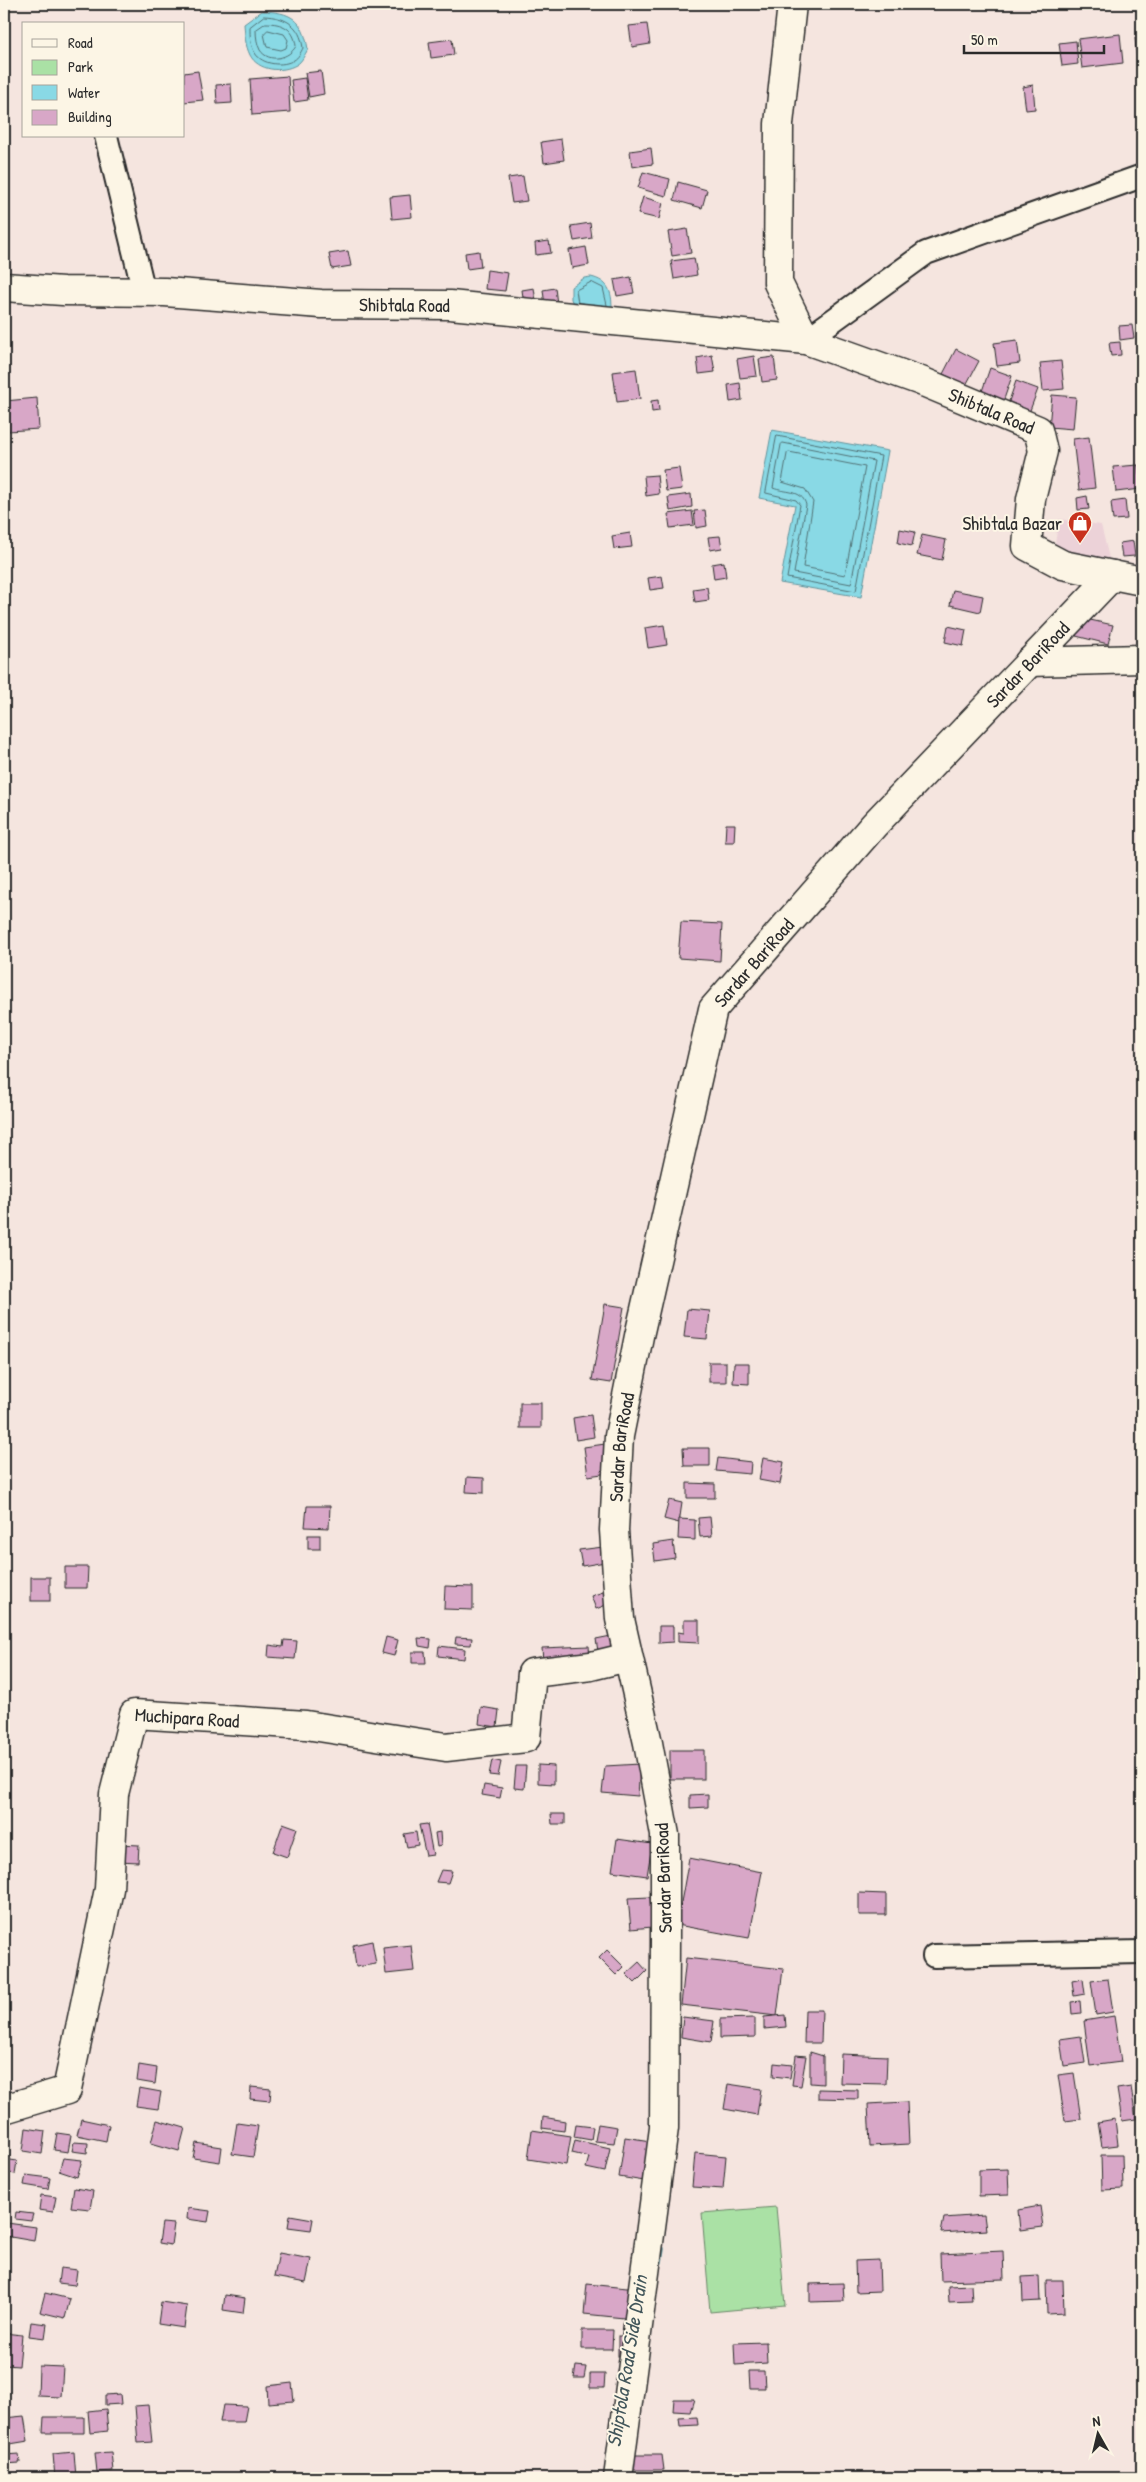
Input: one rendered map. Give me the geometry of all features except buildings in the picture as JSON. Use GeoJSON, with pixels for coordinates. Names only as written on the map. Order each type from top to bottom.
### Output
{"type":"FeatureCollection","features":[{"type":"Feature","properties":{"kind":"street"},"geometry":{"type":"LineString","coordinates":[[792,4],[779,124],[778,282],[806,340],[926,253],[1142,176]]}},
{"type":"Feature","properties":{"kind":"street"},"geometry":{"type":"LineString","coordinates":[[106,138],[144,292]]}},
{"type":"Feature","properties":{"kind":"street","name":"Shibtala Road"},"geometry":{"type":"LineString","coordinates":[[4,287],[144,292],[321,304],[450,305],[806,340],[921,381],[1038,430],[1043,451],[1031,499],[1027,546],[1063,565],[1142,581]]}},
{"type":"Feature","properties":{"kind":"street","name":"Sardar BariRoad"},"geometry":{"type":"LineString","coordinates":[[618,2478],[664,2128],[665,1835],[648,1743],[620,1619],[614,1530],[619,1436],[641,1326],[714,1010],[874,825],[1113,575]]}},
{"type":"Feature","properties":{"kind":"street"},"geometry":{"type":"LineString","coordinates":[[1029,662],[1142,659]]}},
{"type":"Feature","properties":{"kind":"street","name":"Muchipara Road"},"geometry":{"type":"LineString","coordinates":[[4,2109],[68,2090],[109,1889],[114,1794],[134,1714],[306,1725],[446,1747],[526,1738],[532,1673],[591,1666],[628,1656]]}},
{"type":"Feature","properties":{"kind":"street"},"geometry":{"type":"LineString","coordinates":[[934,1956],[1142,1952]]}},
{"type":"Feature","properties":{"kind":"shaded area","name":"Shibtala Bazar"},"geometry":{"type":"Polygon","coordinates":[[[1059,519],[1101,525],[1113,575],[1052,562],[1059,519]]]}},
{"type":"Feature","properties":{"kind":"green space"},"geometry":{"type":"Polygon","coordinates":[[[776,2207],[785,2305],[710,2312],[702,2213],[776,2207]]]}},
{"type":"Feature","properties":{"kind":"water"},"geometry":{"type":"Polygon","coordinates":[[[262,11],[281,13],[294,19],[299,24],[306,39],[308,49],[298,64],[290,68],[271,69],[259,64],[250,55],[246,44],[244,24],[262,11]]]}},
{"type":"Feature","properties":{"kind":"water"},"geometry":{"type":"Polygon","coordinates":[[[591,277],[601,281],[608,288],[612,308],[577,313],[571,299],[571,287],[584,278],[591,277]]]}},
{"type":"Feature","properties":{"kind":"water"},"geometry":{"type":"Polygon","coordinates":[[[772,430],[888,451],[861,597],[780,583],[795,505],[759,498],[772,430]]]}},
{"type":"Feature","properties":{"kind":"waterway","name":"Shiptola Road Side Drain"},"geometry":{"type":"LineString","coordinates":[[660,2262],[662,2249]]}},
{"type":"Feature","properties":{"kind":"place","name":"Shibtala Bazar"},"geometry":{"type":"Point","coordinates":[1080,544]}}]}
